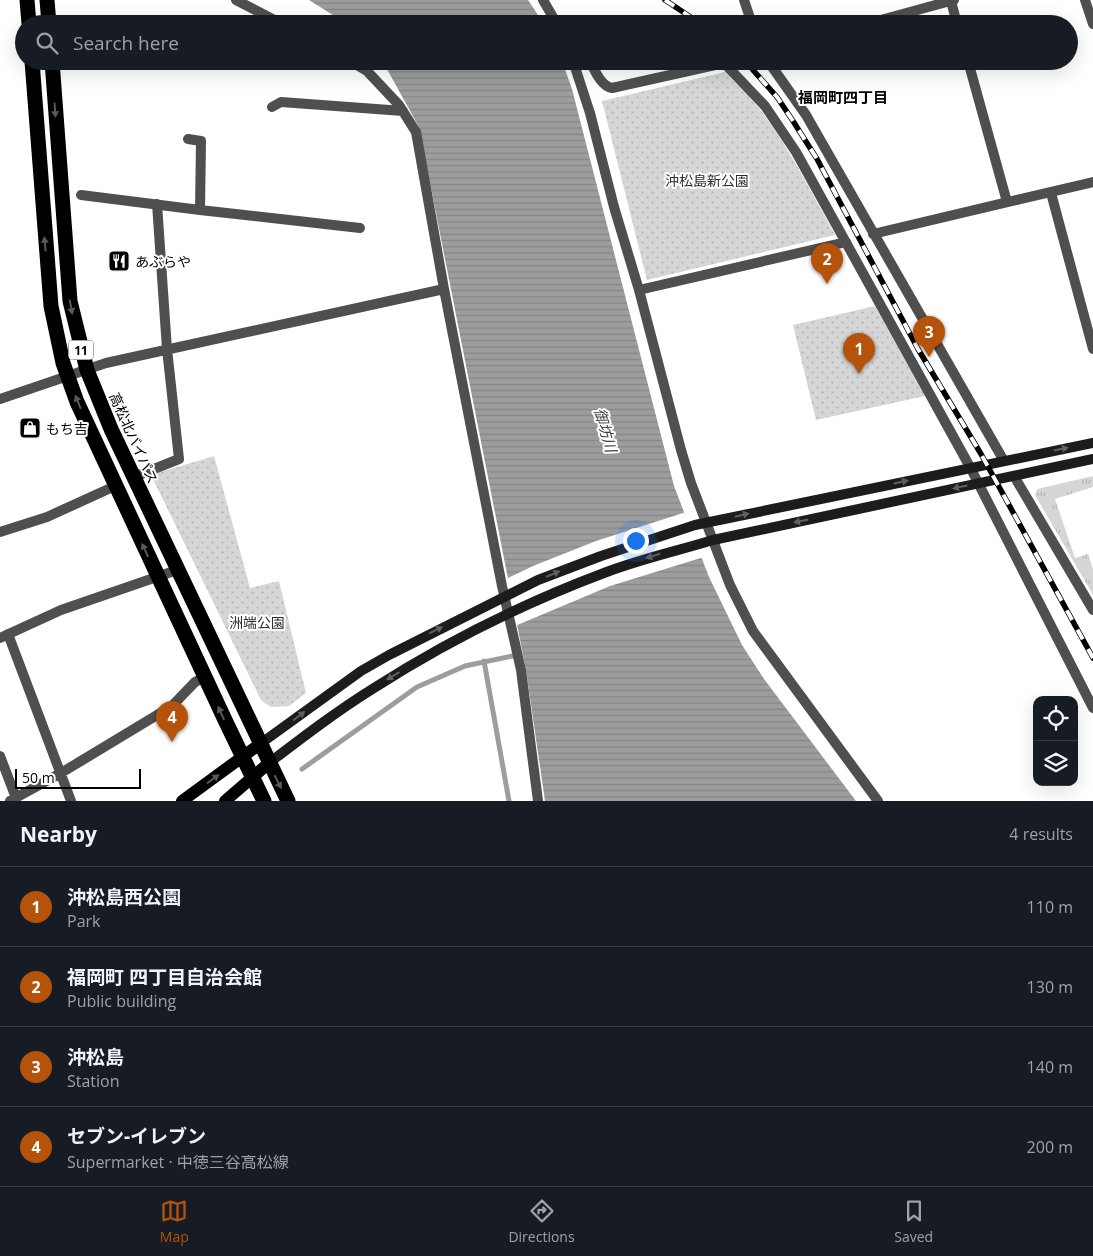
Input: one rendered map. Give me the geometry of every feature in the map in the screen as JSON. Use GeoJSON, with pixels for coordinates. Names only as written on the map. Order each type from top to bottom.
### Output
{"type":"FeatureCollection","features":[{"type":"Feature","properties":{"kind":"highway"},"geometry":{"type":"LineString","coordinates":[[27,0],[28,15]]}},
{"type":"Feature","properties":{"kind":"highway"},"geometry":{"type":"LineString","coordinates":[[47,0],[48,15]]}},
{"type":"Feature","properties":{"kind":"highway","name":"11"},"geometry":{"type":"LineString","coordinates":[[33,70],[51,306],[68,377],[115,486],[264,801]]}},
{"type":"Feature","properties":{"kind":"highway","name":"高松北バイパス"},"geometry":{"type":"LineString","coordinates":[[53,70],[68,285],[86,370],[177,570],[288,801]]}},
{"type":"Feature","properties":{"kind":"main road"},"geometry":{"type":"LineString","coordinates":[[182,801],[260,744]]}},
{"type":"Feature","properties":{"kind":"main road"},"geometry":{"type":"LineString","coordinates":[[225,801],[269,763]]}},
{"type":"Feature","properties":{"kind":"street"},"geometry":{"type":"LineString","coordinates":[[236,0],[265,15]]}},
{"type":"Feature","properties":{"kind":"street"},"geometry":{"type":"LineString","coordinates":[[543,0],[552,15]]}},
{"type":"Feature","properties":{"kind":"street"},"geometry":{"type":"LineString","coordinates":[[744,0],[749,15]]}},
{"type":"Feature","properties":{"kind":"street"},"geometry":{"type":"LineString","coordinates":[[891,15],[921,4],[953,0],[956,15]]}},
{"type":"Feature","properties":{"kind":"street"},"geometry":{"type":"LineString","coordinates":[[1085,0],[1093,24]]}},
{"type":"Feature","properties":{"kind":"street"},"geometry":{"type":"LineString","coordinates":[[365,70],[400,105],[416,132],[444,289],[507,595],[520,670],[538,801]]}},
{"type":"Feature","properties":{"kind":"street"},"geometry":{"type":"LineString","coordinates":[[576,70],[590,113],[614,208],[639,290],[681,450],[691,483],[730,585],[753,631],[878,801]]}},
{"type":"Feature","properties":{"kind":"street"},"geometry":{"type":"LineString","coordinates":[[595,70],[603,84],[608,88],[612,88],[693,70]]}},
{"type":"Feature","properties":{"kind":"street"},"geometry":{"type":"LineString","coordinates":[[736,70],[765,106],[782,131],[846,242],[979,483],[1093,708]]}},
{"type":"Feature","properties":{"kind":"street"},"geometry":{"type":"LineString","coordinates":[[774,70],[806,115],[1004,460]]}},
{"type":"Feature","properties":{"kind":"street"},"geometry":{"type":"LineString","coordinates":[[970,70],[1007,202]]}},
{"type":"Feature","properties":{"kind":"street"},"geometry":{"type":"LineString","coordinates":[[272,107],[281,102],[403,111]]}},
{"type":"Feature","properties":{"kind":"street"},"geometry":{"type":"LineString","coordinates":[[188,139],[201,141],[200,210]]}},
{"type":"Feature","properties":{"kind":"street"},"geometry":{"type":"LineString","coordinates":[[873,234],[1093,182]]}},
{"type":"Feature","properties":{"kind":"street"},"geometry":{"type":"LineString","coordinates":[[1051,193],[1093,349]]}},
{"type":"Feature","properties":{"kind":"street"},"geometry":{"type":"LineString","coordinates":[[81,195],[360,228]]}},
{"type":"Feature","properties":{"kind":"street"},"geometry":{"type":"LineString","coordinates":[[134,477],[179,459],[167,349],[157,204]]}},
{"type":"Feature","properties":{"kind":"street"},"geometry":{"type":"LineString","coordinates":[[639,290],[846,242]]}},
{"type":"Feature","properties":{"kind":"street"},"geometry":{"type":"LineString","coordinates":[[0,399],[106,363],[444,289]]}},
{"type":"Feature","properties":{"kind":"street"},"geometry":{"type":"LineString","coordinates":[[260,744],[361,671],[423,636],[507,595],[585,562],[639,542],[706,523],[1093,442]]}},
{"type":"Feature","properties":{"kind":"street"},"geometry":{"type":"LineString","coordinates":[[269,763],[372,688],[510,612],[606,572],[669,551],[713,540],[1093,459]]}},
{"type":"Feature","properties":{"kind":"street"},"geometry":{"type":"LineString","coordinates":[[1014,476],[1093,610]]}},
{"type":"Feature","properties":{"kind":"street"},"geometry":{"type":"LineString","coordinates":[[0,532],[46,517],[115,486]]}},
{"type":"Feature","properties":{"kind":"street"},"geometry":{"type":"LineString","coordinates":[[71,801],[4,636],[61,610],[177,570]]}},
{"type":"Feature","properties":{"kind":"street"},"geometry":{"type":"LineString","coordinates":[[0,756],[13,799],[61,773],[172,706],[195,682],[205,677]]}},
{"type":"Feature","properties":{"kind":"green space","name":"沖松島新公園"},"geometry":{"type":"Polygon","coordinates":[[[725,72],[758,107],[772,126],[835,235],[647,280],[602,101],[725,72]]]}},
{"type":"Feature","properties":{"kind":"green space"},"geometry":{"type":"Polygon","coordinates":[[[875,306],[925,396],[816,420],[793,325],[875,306]]]}},
{"type":"Feature","properties":{"kind":"green space","name":"洲端公園"},"geometry":{"type":"Polygon","coordinates":[[[214,456],[250,588],[279,581],[306,693],[289,706],[271,707],[261,700],[151,475],[214,456]]]}},
{"type":"Feature","properties":{"kind":"green space"},"geometry":{"type":"Polygon","coordinates":[[[1093,476],[1093,487],[1055,499],[1075,558],[1088,554],[1093,569],[1093,595],[1035,495],[1037,489],[1093,476]]]}},
{"type":"Feature","properties":{"kind":"water"},"geometry":{"type":"Polygon","coordinates":[[[309,0],[528,0],[538,15],[333,15],[309,0]]]}},
{"type":"Feature","properties":{"kind":"water","name":"御坊川"},"geometry":{"type":"Polygon","coordinates":[[[565,70],[572,89],[674,486],[709,577],[742,645],[764,679],[856,801],[545,801],[526,670],[419,127],[388,71],[565,70]]]}},
{"type":"Feature","properties":{"kind":"pier"},"geometry":{"type":"Polygon","coordinates":[[[686,512],[704,557],[610,586],[515,626],[506,579],[596,541],[686,512]]]}},
{"type":"Feature","properties":{"kind":"waterway"},"geometry":{"type":"LineString","coordinates":[[302,769],[417,687],[465,666],[517,655]]}},
{"type":"Feature","properties":{"kind":"waterway"},"geometry":{"type":"LineString","coordinates":[[484,661],[509,801]]}},
{"type":"Feature","properties":{"kind":"railway"},"geometry":{"type":"LineString","coordinates":[[665,0],[688,15]]}},
{"type":"Feature","properties":{"kind":"railway"},"geometry":{"type":"LineString","coordinates":[[753,70],[777,97],[817,159],[918,349],[981,454],[1093,658]]}},
{"type":"Feature","properties":{"kind":"place","name":"あぶらや"},"geometry":{"type":"Point","coordinates":[119,261]}},
{"type":"Feature","properties":{"kind":"place","name":"福岡町 四丁目自治会館"},"geometry":{"type":"Point","coordinates":[827,284]}},
{"type":"Feature","properties":{"kind":"place","name":"沖松島"},"geometry":{"type":"Point","coordinates":[929,357]}},
{"type":"Feature","properties":{"kind":"place","name":"沖松島西公園"},"geometry":{"type":"Point","coordinates":[859,374]}},
{"type":"Feature","properties":{"kind":"place","name":"もち吉"},"geometry":{"type":"Point","coordinates":[30,428]}},
{"type":"Feature","properties":{"kind":"place","name":"セブン-イレブン"},"geometry":{"type":"Point","coordinates":[172,742]}},
{"type":"Feature","properties":{"kind":"district","name":"福岡町四丁目"},"geometry":{"type":"Point","coordinates":[843,97]}}]}
